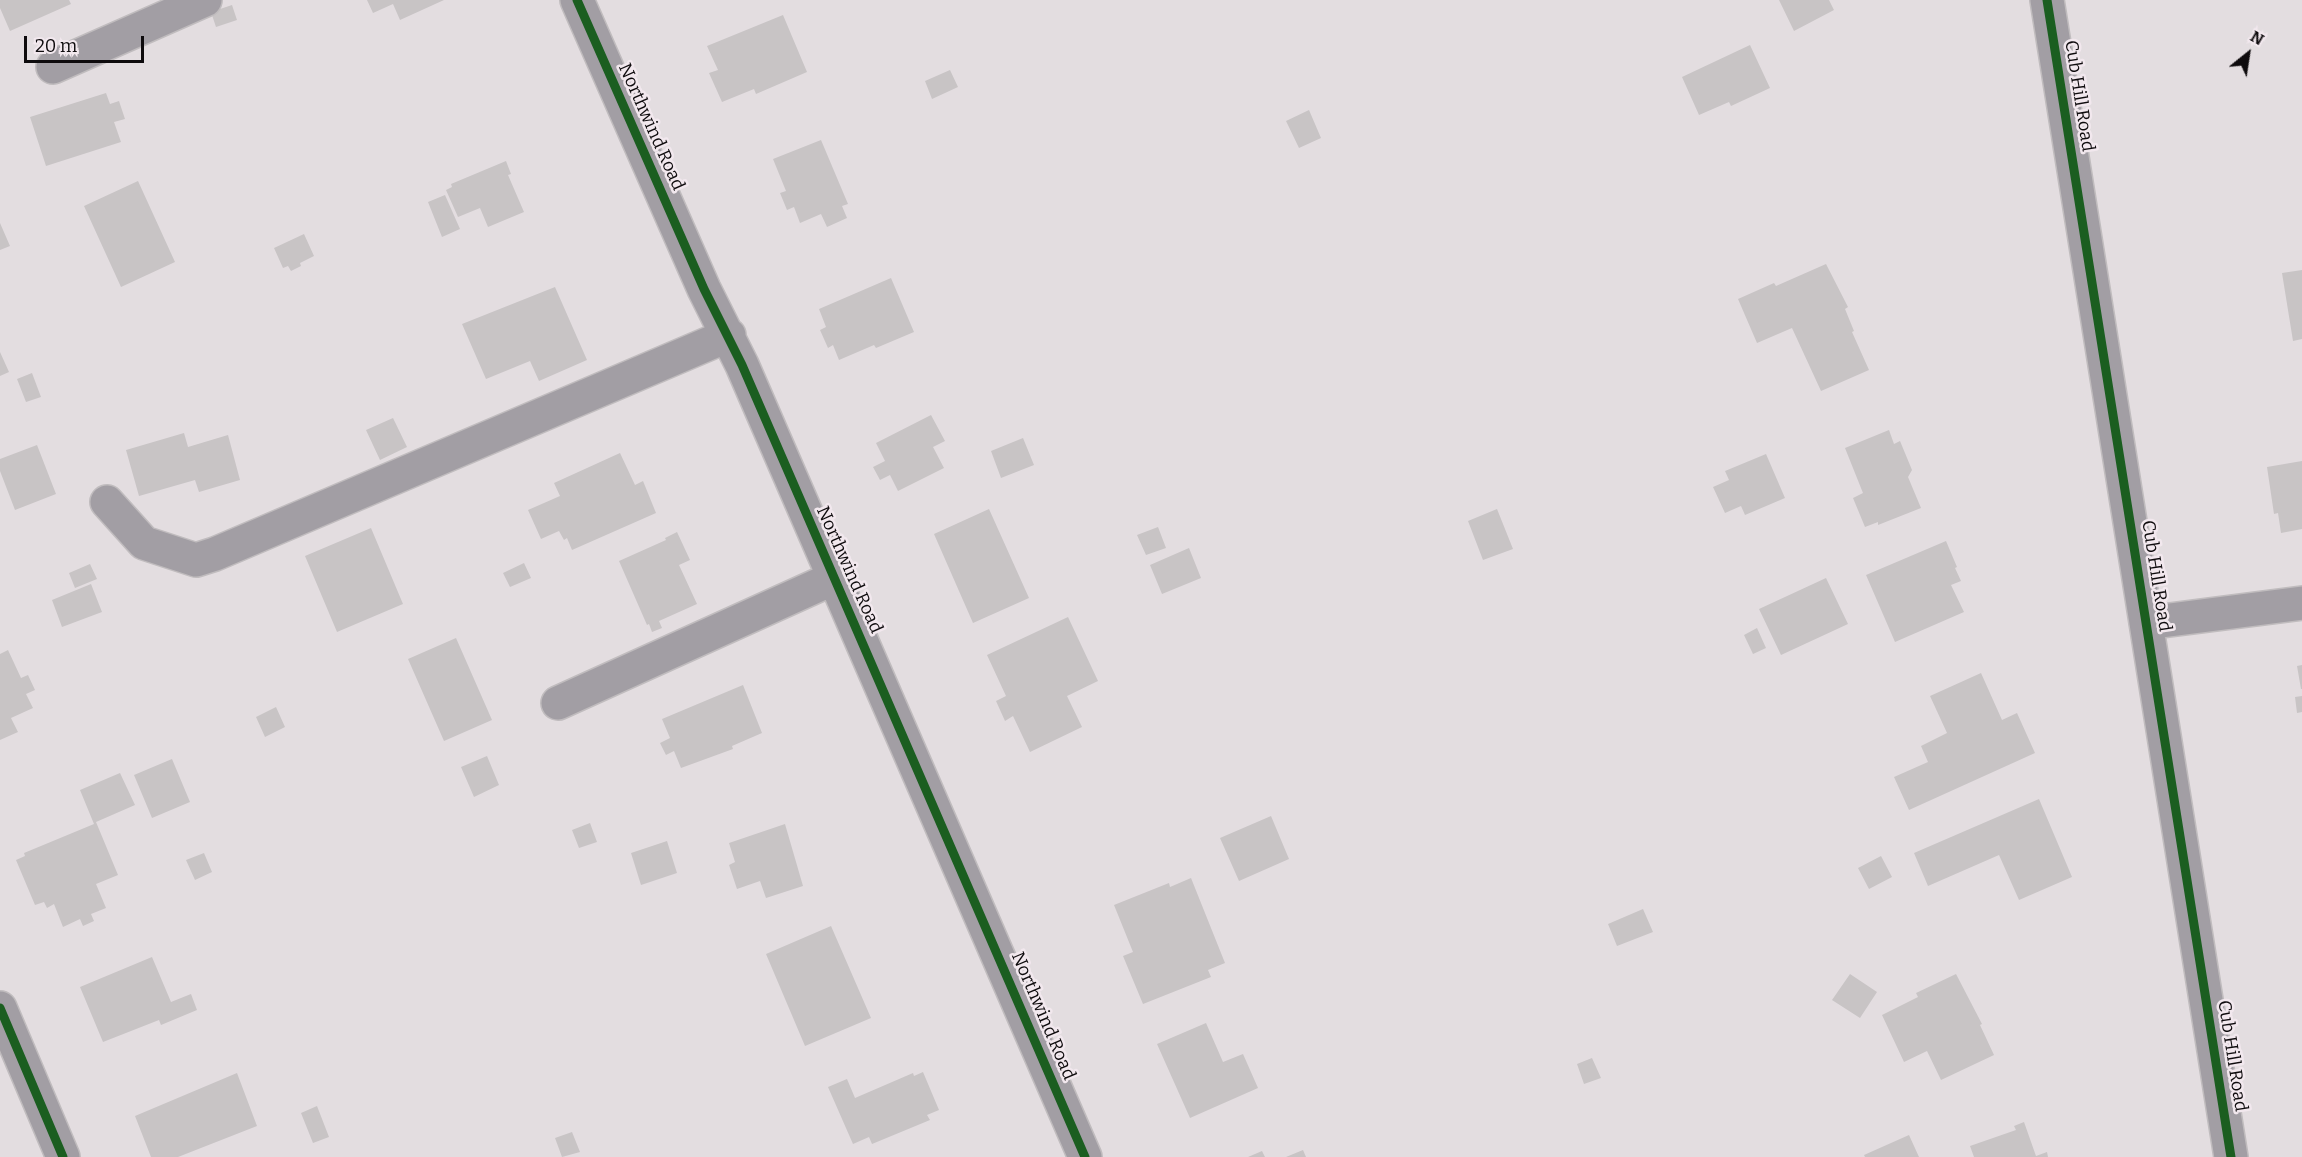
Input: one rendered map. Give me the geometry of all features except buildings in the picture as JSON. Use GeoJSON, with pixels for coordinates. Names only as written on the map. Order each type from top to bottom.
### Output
{"type":"FeatureCollection","features":[{"type":"Feature","properties":{"kind":"street"},"geometry":{"type":"LineString","coordinates":[[53,68],[206,0]]}},
{"type":"Feature","properties":{"kind":"street","name":"Northwind Road"},"geometry":{"type":"LineString","coordinates":[[577,0],[704,289],[729,335],[1085,1157]]}},
{"type":"Feature","properties":{"kind":"street","name":"Cub Hill Road"},"geometry":{"type":"LineString","coordinates":[[2047,0],[2231,1157]]}},
{"type":"Feature","properties":{"kind":"street"},"geometry":{"type":"LineString","coordinates":[[107,502],[144,543],[196,560],[226,550],[729,335]]}},
{"type":"Feature","properties":{"kind":"street"},"geometry":{"type":"LineString","coordinates":[[558,703],[834,578]]}},
{"type":"Feature","properties":{"kind":"street"},"geometry":{"type":"LineString","coordinates":[[2146,623],[2302,603]]}},
{"type":"Feature","properties":{"kind":"street"},"geometry":{"type":"LineString","coordinates":[[0,1008],[63,1157]]}},
{"type":"Feature","properties":{"kind":"cycle path"},"geometry":{"type":"LineString","coordinates":[[577,0],[704,289],[742,365],[1085,1157]]}},
{"type":"Feature","properties":{"kind":"cycle path"},"geometry":{"type":"LineString","coordinates":[[2047,0],[2231,1157]]}},
{"type":"Feature","properties":{"kind":"cycle path"},"geometry":{"type":"LineString","coordinates":[[0,1008],[63,1157]]}}]}
